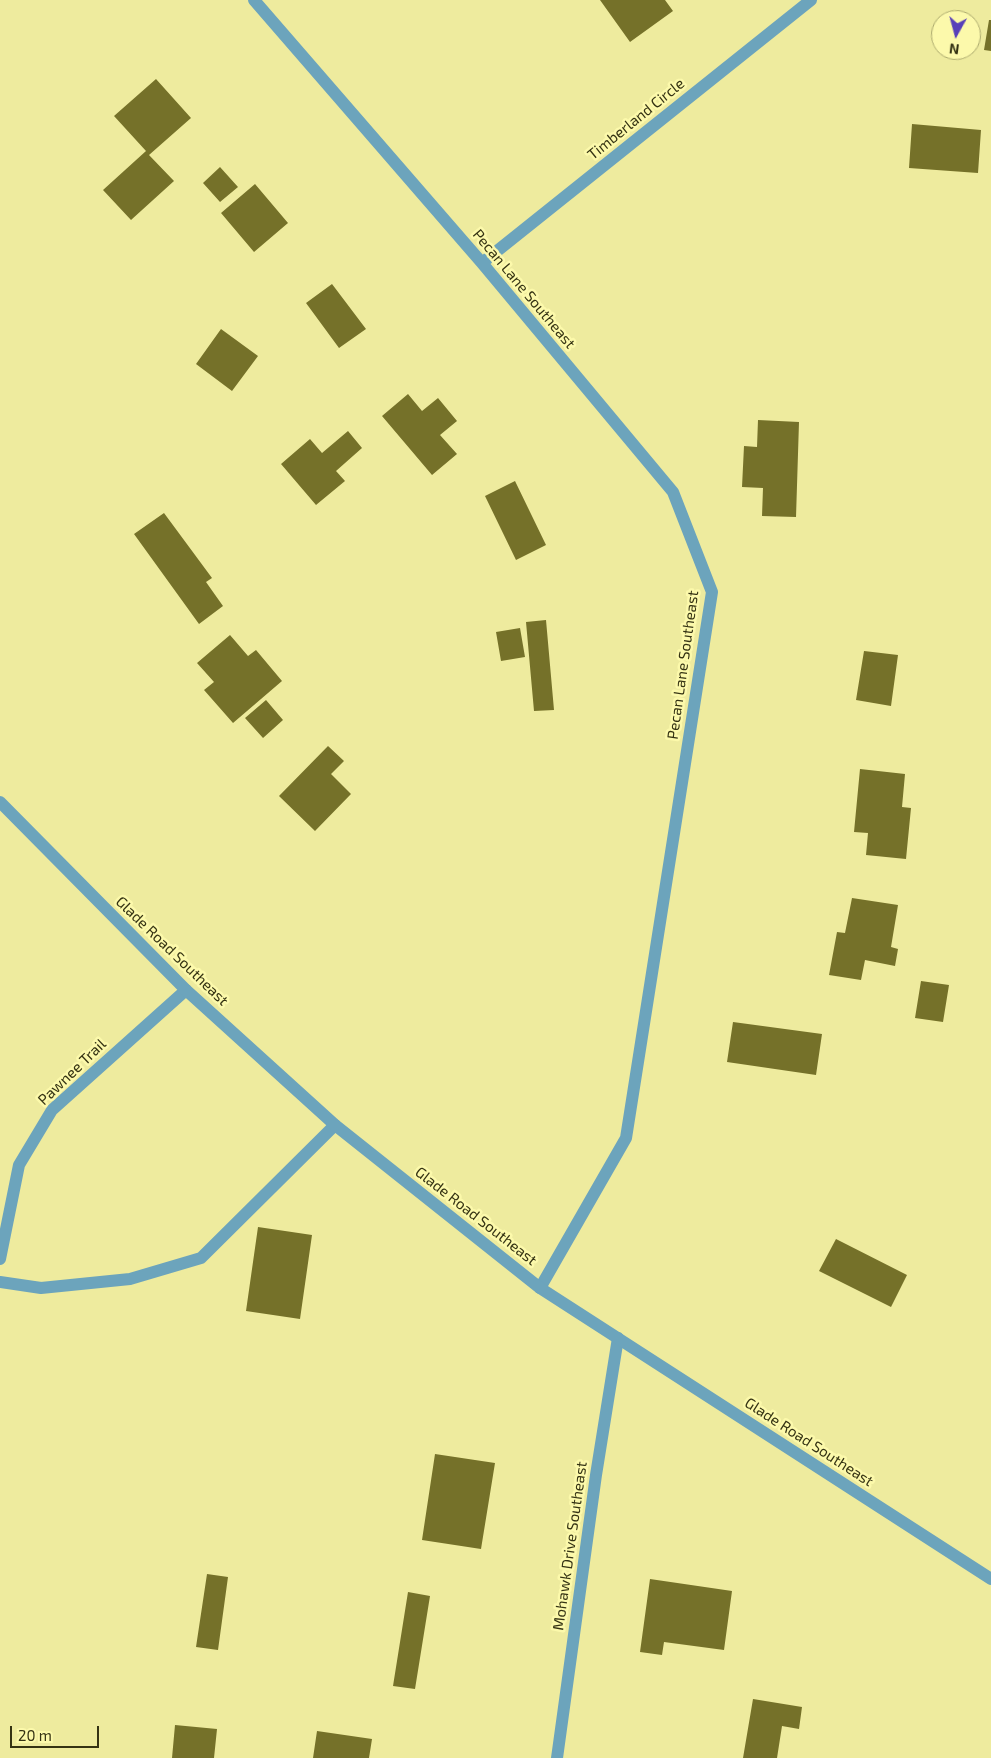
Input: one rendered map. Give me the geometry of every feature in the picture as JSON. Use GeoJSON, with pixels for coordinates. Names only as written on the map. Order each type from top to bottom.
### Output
{"type":"FeatureCollection","features":[{"type":"Feature","properties":{"kind":"street","name":"Pecan Lane Southeast"},"geometry":{"type":"LineString","coordinates":[[254,0],[482,263],[673,492],[712,592],[626,1138],[540,1288]]}},
{"type":"Feature","properties":{"kind":"street","name":"Timberland Circle"},"geometry":{"type":"LineString","coordinates":[[482,263],[811,0]]}},
{"type":"Feature","properties":{"kind":"street","name":"Glade Road Southeast"},"geometry":{"type":"LineString","coordinates":[[0,802],[186,990],[335,1126],[540,1288],[991,1579]]}},
{"type":"Feature","properties":{"kind":"street","name":"Pawnee Trail"},"geometry":{"type":"LineString","coordinates":[[0,1259],[19,1165],[52,1110],[186,990]]}},
{"type":"Feature","properties":{"kind":"street"},"geometry":{"type":"LineString","coordinates":[[0,1282],[41,1288],[130,1279],[201,1258],[335,1126]]}},
{"type":"Feature","properties":{"kind":"street","name":"Mohawk Drive Southeast"},"geometry":{"type":"LineString","coordinates":[[557,1758],[596,1475],[618,1338]]}},
{"type":"Feature","properties":{"kind":"building"},"geometry":{"type":"Polygon","coordinates":[[[600,0],[665,0],[673,11],[630,42],[600,0]]]}},
{"type":"Feature","properties":{"kind":"building"},"geometry":{"type":"Polygon","coordinates":[[[989,20],[991,20],[991,51],[984,50],[989,20]]]}},
{"type":"Feature","properties":{"kind":"building"},"geometry":{"type":"Polygon","coordinates":[[[156,79],[191,118],[149,155],[174,181],[131,220],[103,190],[146,151],[114,116],[156,79]]]}},
{"type":"Feature","properties":{"kind":"building"},"geometry":{"type":"Polygon","coordinates":[[[912,124],[981,130],[978,173],[909,168],[912,124]]]}},
{"type":"Feature","properties":{"kind":"building"},"geometry":{"type":"Polygon","coordinates":[[[220,167],[238,187],[220,202],[203,183],[220,167]]]}},
{"type":"Feature","properties":{"kind":"building"},"geometry":{"type":"Polygon","coordinates":[[[255,184],[288,223],[254,252],[221,213],[255,184]]]}},
{"type":"Feature","properties":{"kind":"building"},"geometry":{"type":"Polygon","coordinates":[[[332,284],[366,329],[339,348],[306,303],[332,284]]]}},
{"type":"Feature","properties":{"kind":"building"},"geometry":{"type":"Polygon","coordinates":[[[221,329],[258,356],[232,391],[196,364],[221,329]]]}},
{"type":"Feature","properties":{"kind":"building"},"geometry":{"type":"Polygon","coordinates":[[[408,394],[422,411],[438,398],[457,421],[440,435],[457,454],[432,475],[382,416],[408,394]]]}},
{"type":"Feature","properties":{"kind":"building"},"geometry":{"type":"Polygon","coordinates":[[[758,420],[799,422],[796,517],[762,516],[763,488],[742,487],[744,446],[757,447],[758,420]]]}},
{"type":"Feature","properties":{"kind":"building"},"geometry":{"type":"Polygon","coordinates":[[[348,431],[362,448],[336,471],[345,481],[316,505],[281,464],[310,439],[322,453],[348,431]]]}},
{"type":"Feature","properties":{"kind":"building"},"geometry":{"type":"Polygon","coordinates":[[[515,481],[546,545],[516,560],[485,496],[515,481]]]}},
{"type":"Feature","properties":{"kind":"building"},"geometry":{"type":"Polygon","coordinates":[[[164,513],[212,578],[206,582],[223,606],[199,624],[134,534],[164,513]]]}},
{"type":"Feature","properties":{"kind":"building"},"geometry":{"type":"Polygon","coordinates":[[[546,620],[554,710],[534,711],[526,622],[546,620]]]}},
{"type":"Feature","properties":{"kind":"building"},"geometry":{"type":"Polygon","coordinates":[[[520,628],[525,657],[501,661],[496,632],[520,628]]]}},
{"type":"Feature","properties":{"kind":"building"},"geometry":{"type":"Polygon","coordinates":[[[230,635],[248,656],[256,650],[282,681],[233,723],[204,690],[214,682],[197,663],[230,635]]]}},
{"type":"Feature","properties":{"kind":"building"},"geometry":{"type":"Polygon","coordinates":[[[864,651],[898,655],[891,706],[856,700],[864,651]]]}},
{"type":"Feature","properties":{"kind":"building"},"geometry":{"type":"Polygon","coordinates":[[[266,700],[283,720],[263,738],[245,718],[266,700]]]}},
{"type":"Feature","properties":{"kind":"building"},"geometry":{"type":"Polygon","coordinates":[[[328,746],[344,761],[331,774],[351,794],[315,831],[279,796],[328,746]]]}},
{"type":"Feature","properties":{"kind":"building"},"geometry":{"type":"Polygon","coordinates":[[[860,769],[905,774],[902,807],[911,808],[906,859],[866,855],[868,833],[854,832],[860,769]]]}},
{"type":"Feature","properties":{"kind":"building"},"geometry":{"type":"Polygon","coordinates":[[[852,898],[898,905],[891,947],[898,949],[895,966],[865,960],[861,980],[829,975],[837,932],[845,933],[852,898]]]}},
{"type":"Feature","properties":{"kind":"building"},"geometry":{"type":"Polygon","coordinates":[[[921,981],[949,985],[943,1022],[915,1018],[921,981]]]}},
{"type":"Feature","properties":{"kind":"building"},"geometry":{"type":"Polygon","coordinates":[[[733,1022],[822,1034],[816,1075],[727,1062],[733,1022]]]}},
{"type":"Feature","properties":{"kind":"building"},"geometry":{"type":"Polygon","coordinates":[[[258,1227],[312,1235],[300,1319],[246,1311],[258,1227]]]}},
{"type":"Feature","properties":{"kind":"building"},"geometry":{"type":"Polygon","coordinates":[[[836,1239],[907,1275],[891,1307],[819,1271],[836,1239]]]}},
{"type":"Feature","properties":{"kind":"building"},"geometry":{"type":"Polygon","coordinates":[[[435,1454],[495,1463],[481,1549],[422,1540],[435,1454]]]}},
{"type":"Feature","properties":{"kind":"building"},"geometry":{"type":"Polygon","coordinates":[[[207,1574],[228,1577],[218,1650],[196,1647],[207,1574]]]}},
{"type":"Feature","properties":{"kind":"building"},"geometry":{"type":"Polygon","coordinates":[[[650,1579],[732,1591],[724,1650],[664,1642],[662,1655],[640,1652],[650,1579]]]}},
{"type":"Feature","properties":{"kind":"building"},"geometry":{"type":"Polygon","coordinates":[[[408,1592],[430,1596],[415,1689],[393,1686],[408,1592]]]}},
{"type":"Feature","properties":{"kind":"building"},"geometry":{"type":"Polygon","coordinates":[[[753,1699],[802,1707],[799,1729],[782,1726],[777,1758],[743,1758],[753,1699]]]}},
{"type":"Feature","properties":{"kind":"building"},"geometry":{"type":"Polygon","coordinates":[[[175,1725],[217,1729],[214,1758],[172,1758],[175,1725]]]}},
{"type":"Feature","properties":{"kind":"building"},"geometry":{"type":"Polygon","coordinates":[[[317,1731],[372,1739],[369,1758],[313,1758],[317,1731]]]}}]}
